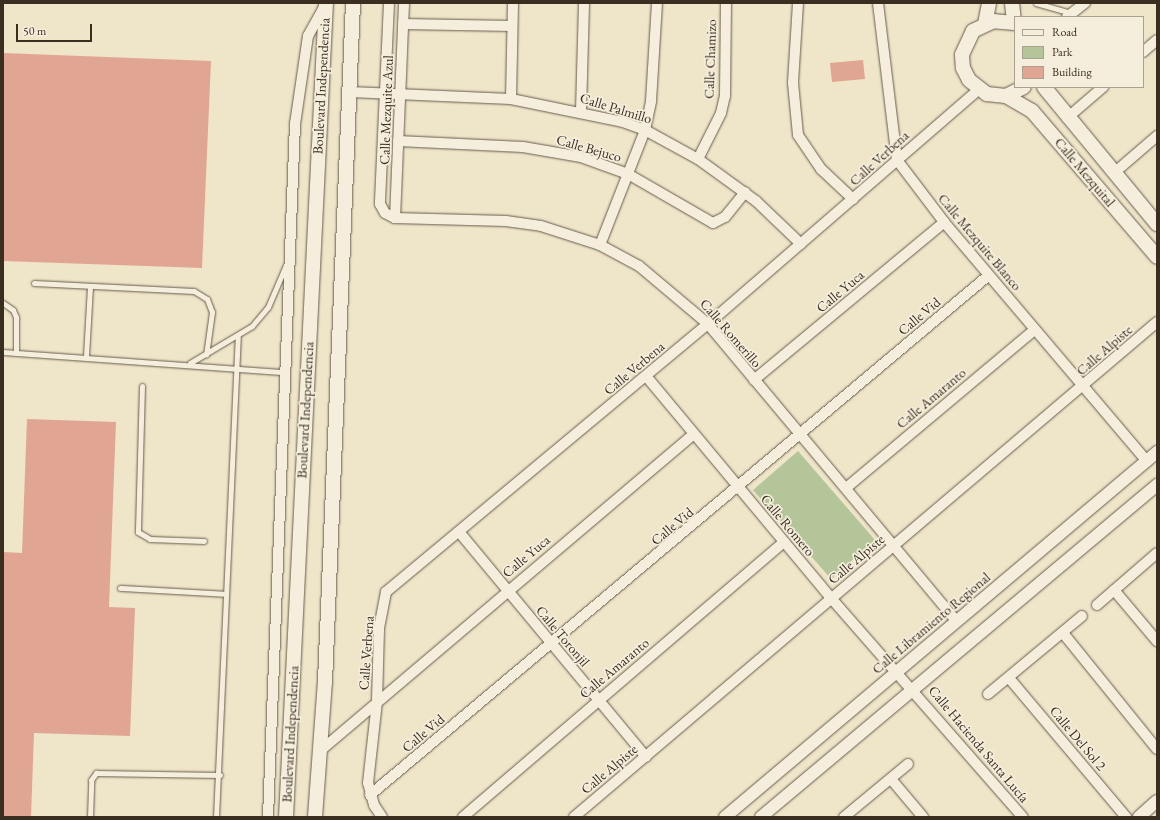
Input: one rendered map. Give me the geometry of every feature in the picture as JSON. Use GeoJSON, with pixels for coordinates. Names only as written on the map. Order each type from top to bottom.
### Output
{"type":"FeatureCollection","features":[{"type":"Feature","properties":{"kind":"main road","name":"Boulevard Independencia"},"geometry":{"type":"LineString","coordinates":[[286,817],[326,3]]}},
{"type":"Feature","properties":{"kind":"main road","name":"Boulevard Independencia"},"geometry":{"type":"LineString","coordinates":[[315,817],[320,751],[353,3]]}},
{"type":"Feature","properties":{"kind":"main road"},"geometry":{"type":"LineString","coordinates":[[984,24],[989,3]]}},
{"type":"Feature","properties":{"kind":"main road"},"geometry":{"type":"LineString","coordinates":[[1012,3],[1014,23],[984,24],[974,31],[962,55],[963,68],[978,90],[1006,96],[1022,88]]}},
{"type":"Feature","properties":{"kind":"main road","name":"Calle Mezquital"},"geometry":{"type":"LineString","coordinates":[[1045,88],[1067,118],[1157,224]]}},
{"type":"Feature","properties":{"kind":"main road","name":"Calle Mezquital"},"geometry":{"type":"LineString","coordinates":[[1006,96],[1037,116],[1157,257]]}},
{"type":"Feature","properties":{"kind":"street"},"geometry":{"type":"LineString","coordinates":[[268,817],[287,264],[299,80],[308,36],[326,3]]}},
{"type":"Feature","properties":{"kind":"street"},"geometry":{"type":"LineString","coordinates":[[390,3],[380,204],[385,213],[395,218]]}},
{"type":"Feature","properties":{"kind":"street","name":"Calle Mezquite Azul"},"geometry":{"type":"LineString","coordinates":[[395,218],[404,3]]}},
{"type":"Feature","properties":{"kind":"street"},"geometry":{"type":"LineString","coordinates":[[511,99],[513,3]]}},
{"type":"Feature","properties":{"kind":"street"},"geometry":{"type":"LineString","coordinates":[[581,111],[584,3]]}},
{"type":"Feature","properties":{"kind":"street"},"geometry":{"type":"LineString","coordinates":[[600,245],[645,130],[651,101],[657,3]]}},
{"type":"Feature","properties":{"kind":"street","name":"Calle Chamizo"},"geometry":{"type":"LineString","coordinates":[[698,159],[721,113],[725,96],[726,3]]}},
{"type":"Feature","properties":{"kind":"street"},"geometry":{"type":"LineString","coordinates":[[798,3],[793,83],[798,135],[821,169],[854,199]]}},
{"type":"Feature","properties":{"kind":"street"},"geometry":{"type":"LineString","coordinates":[[878,3],[897,160]]}},
{"type":"Feature","properties":{"kind":"street"},"geometry":{"type":"LineString","coordinates":[[1070,15],[1085,3]]}},
{"type":"Feature","properties":{"kind":"street"},"geometry":{"type":"LineString","coordinates":[[403,24],[512,26]]}},
{"type":"Feature","properties":{"kind":"street"},"geometry":{"type":"LineString","coordinates":[[1144,51],[1157,40]]}},
{"type":"Feature","properties":{"kind":"street"},"geometry":{"type":"LineString","coordinates":[[1067,118],[1102,88]]}},
{"type":"Feature","properties":{"kind":"street","name":"Calle Verbena"},"geometry":{"type":"LineString","coordinates":[[377,701],[379,628],[386,592],[460,533],[708,324],[978,90]]}},
{"type":"Feature","properties":{"kind":"street","name":"Calle Palmillo"},"geometry":{"type":"LineString","coordinates":[[350,92],[511,99],[581,111],[645,130],[698,159],[745,192],[801,244]]}},
{"type":"Feature","properties":{"kind":"street"},"geometry":{"type":"LineString","coordinates":[[1114,173],[1157,136]]}},
{"type":"Feature","properties":{"kind":"street","name":"Calle Bejuco"},"geometry":{"type":"LineString","coordinates":[[398,142],[523,146],[581,157],[628,174],[713,223],[725,217],[745,192]]}},
{"type":"Feature","properties":{"kind":"street","name":"Calle Mezquite Blanco"},"geometry":{"type":"LineString","coordinates":[[897,160],[944,222],[1034,330],[1147,461]]}},
{"type":"Feature","properties":{"kind":"street","name":"Calle Romerillo"},"geometry":{"type":"LineString","coordinates":[[395,218],[513,222],[568,232],[600,245],[644,270],[708,324],[956,621]]}},
{"type":"Feature","properties":{"kind":"street","name":"Calle Yuca"},"geometry":{"type":"LineString","coordinates":[[754,380],[944,222]]}},
{"type":"Feature","properties":{"kind":"street","name":"Calle Vid"},"geometry":{"type":"LineString","coordinates":[[370,795],[739,488],[989,275]]}},
{"type":"Feature","properties":{"kind":"street","name":"Calle Alpiste"},"geometry":{"type":"LineString","coordinates":[[574,817],[1157,322]]}},
{"type":"Feature","properties":{"kind":"street","name":"Calle Amaranto"},"geometry":{"type":"LineString","coordinates":[[846,488],[1034,330]]}},
{"type":"Feature","properties":{"kind":"street","name":"Calle Romero"},"geometry":{"type":"LineString","coordinates":[[646,376],[831,598],[913,689]]}},
{"type":"Feature","properties":{"kind":"street","name":"Calle Yuca"},"geometry":{"type":"LineString","coordinates":[[320,751],[507,590],[694,434]]}},
{"type":"Feature","properties":{"kind":"street","name":"Calle Libramiento Regional"},"geometry":{"type":"LineString","coordinates":[[725,817],[1157,452]]}},
{"type":"Feature","properties":{"kind":"street"},"geometry":{"type":"LineString","coordinates":[[761,817],[1157,485]]}},
{"type":"Feature","properties":{"kind":"street","name":"Calle Toronjil"},"geometry":{"type":"LineString","coordinates":[[460,533],[646,757]]}},
{"type":"Feature","properties":{"kind":"street","name":"Calle Amaranto"},"geometry":{"type":"LineString","coordinates":[[464,817],[598,699],[784,542]]}},
{"type":"Feature","properties":{"kind":"street"},"geometry":{"type":"LineString","coordinates":[[1097,605],[1157,553]]}},
{"type":"Feature","properties":{"kind":"street"},"geometry":{"type":"LineString","coordinates":[[1114,590],[1157,641]]}},
{"type":"Feature","properties":{"kind":"street"},"geometry":{"type":"LineString","coordinates":[[988,694],[1082,616]]}},
{"type":"Feature","properties":{"kind":"street"},"geometry":{"type":"LineString","coordinates":[[1063,633],[1157,749]]}},
{"type":"Feature","properties":{"kind":"street","name":"Calle Del Sol 2"},"geometry":{"type":"LineString","coordinates":[[1009,678],[1126,817]]}},
{"type":"Feature","properties":{"kind":"street","name":"Calle Hacienda Santa Lucía"},"geometry":{"type":"LineString","coordinates":[[913,689],[1023,817]]}},
{"type":"Feature","properties":{"kind":"street"},"geometry":{"type":"LineString","coordinates":[[377,701],[369,766],[370,795],[382,817]]}},
{"type":"Feature","properties":{"kind":"street"},"geometry":{"type":"LineString","coordinates":[[844,817],[908,764]]}},
{"type":"Feature","properties":{"kind":"street"},"geometry":{"type":"LineString","coordinates":[[891,779],[923,817]]}},
{"type":"Feature","properties":{"kind":"street"},"geometry":{"type":"LineString","coordinates":[[1139,817],[1157,801]]}},
{"type":"Feature","properties":{"kind":"lane"},"geometry":{"type":"LineString","coordinates":[[1036,3],[1070,15]]}},
{"type":"Feature","properties":{"kind":"lane"},"geometry":{"type":"LineString","coordinates":[[190,363],[238,337],[268,308],[287,264]]}},
{"type":"Feature","properties":{"kind":"lane"},"geometry":{"type":"LineString","coordinates":[[34,284],[194,291],[202,295],[212,312],[206,355]]}},
{"type":"Feature","properties":{"kind":"lane"},"geometry":{"type":"LineString","coordinates":[[86,356],[90,287]]}},
{"type":"Feature","properties":{"kind":"lane"},"geometry":{"type":"LineString","coordinates":[[3,303],[14,310],[16,317],[16,353]]}},
{"type":"Feature","properties":{"kind":"lane"},"geometry":{"type":"LineString","coordinates":[[216,817],[220,775],[226,594],[238,337]]}},
{"type":"Feature","properties":{"kind":"lane"},"geometry":{"type":"LineString","coordinates":[[3,352],[190,363],[284,372]]}},
{"type":"Feature","properties":{"kind":"lane"},"geometry":{"type":"LineString","coordinates":[[142,386],[138,532],[150,539],[204,541]]}},
{"type":"Feature","properties":{"kind":"lane"},"geometry":{"type":"LineString","coordinates":[[120,588],[226,594]]}},
{"type":"Feature","properties":{"kind":"lane"},"geometry":{"type":"LineString","coordinates":[[90,817],[91,780],[96,773],[220,775]]}},
{"type":"Feature","properties":{"kind":"green space"},"geometry":{"type":"Polygon","coordinates":[[[798,451],[875,540],[831,579],[753,490],[798,451]]]}},
{"type":"Feature","properties":{"kind":"building"},"geometry":{"type":"Polygon","coordinates":[[[3,53],[211,61],[202,268],[3,261],[3,53]]]}},
{"type":"Feature","properties":{"kind":"building"},"geometry":{"type":"Polygon","coordinates":[[[863,60],[865,79],[832,82],[830,63],[863,60]]]}},
{"type":"Feature","properties":{"kind":"building"},"geometry":{"type":"Polygon","coordinates":[[[27,419],[116,422],[109,607],[135,608],[130,736],[34,733],[31,817],[3,817],[3,552],[22,553],[27,419]]]}}]}
